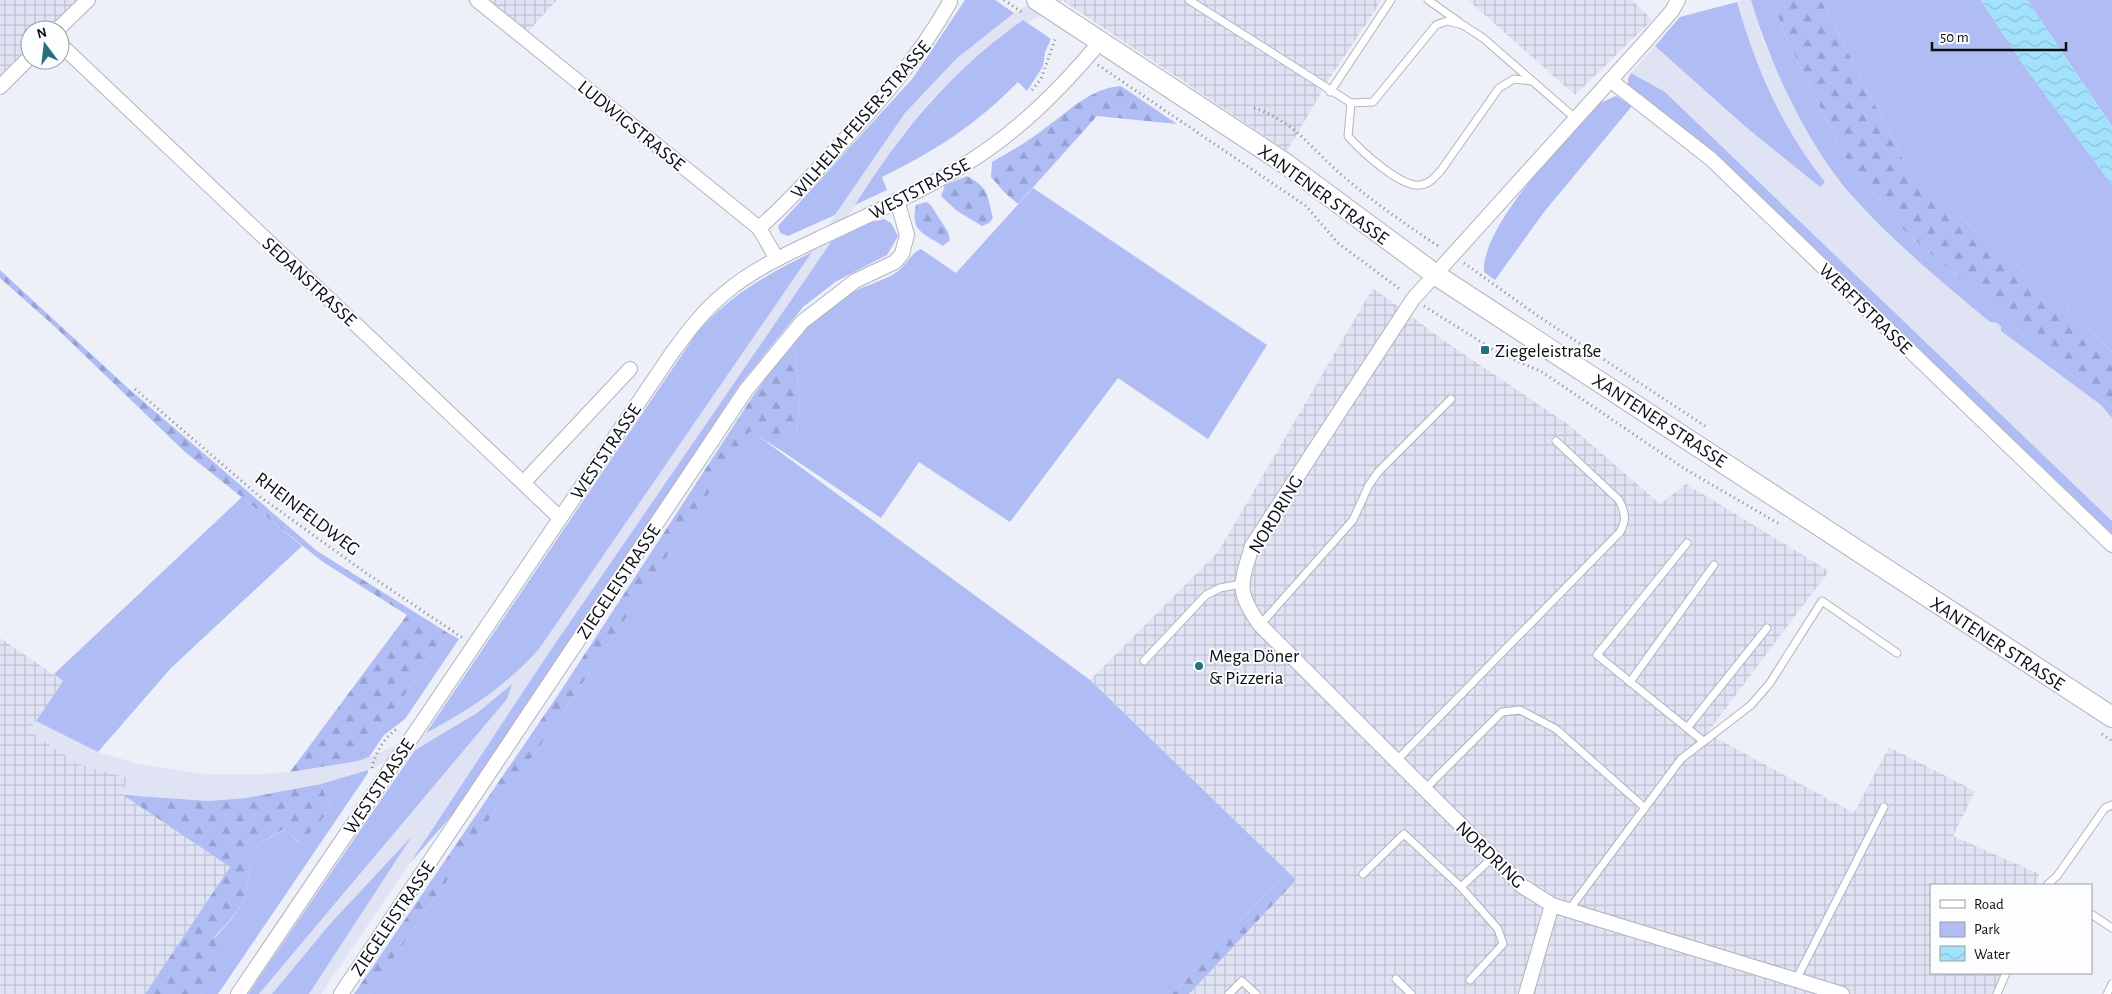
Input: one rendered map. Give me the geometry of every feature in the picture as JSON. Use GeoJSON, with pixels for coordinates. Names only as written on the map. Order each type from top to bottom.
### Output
{"type":"FeatureCollection","features":[{"type":"Feature","properties":{"kind":"main road","name":"XANTENER STRASSE"},"geometry":{"type":"LineString","coordinates":[[1037,0],[1286,164],[1436,274],[2112,718]]}},
{"type":"Feature","properties":{"kind":"street"},"geometry":{"type":"LineString","coordinates":[[67,20],[88,0]]}},
{"type":"Feature","properties":{"kind":"street","name":"LUDWIGSTRASSE"},"geometry":{"type":"LineString","coordinates":[[477,0],[759,228],[777,259]]}},
{"type":"Feature","properties":{"kind":"street"},"geometry":{"type":"LineString","coordinates":[[1436,274],[1672,11],[1678,0]]}},
{"type":"Feature","properties":{"kind":"street","name":"WILHELM-FEISER-STRASSE"},"geometry":{"type":"LineString","coordinates":[[759,228],[783,207],[908,68],[932,36],[950,2]]}},
{"type":"Feature","properties":{"kind":"street","name":"WESTSTRASSE"},"geometry":{"type":"LineString","coordinates":[[238,994],[466,643],[560,518],[688,330],[725,293],[777,259],[958,168],[1014,130],[1064,84],[1100,42]]}},
{"type":"Feature","properties":{"kind":"street","name":"SEDANSTRASSE"},"geometry":{"type":"LineString","coordinates":[[70,53],[560,518]]}},
{"type":"Feature","properties":{"kind":"street"},"geometry":{"type":"LineString","coordinates":[[0,88],[20,67]]}},
{"type":"Feature","properties":{"kind":"street","name":"WERFTSTRASSE"},"geometry":{"type":"LineString","coordinates":[[1610,80],[1711,159],[2112,545]]}},
{"type":"Feature","properties":{"kind":"street","name":"ZIEGELEISTRASSE"},"geometry":{"type":"LineString","coordinates":[[341,994],[746,390],[802,322],[855,281],[895,262],[902,254],[907,235],[897,200]]}},
{"type":"Feature","properties":{"kind":"street","name":"NORDRING"},"geometry":{"type":"LineString","coordinates":[[1436,274],[1413,299],[1252,546],[1242,584],[1245,605],[1260,625],[1522,886],[1552,905],[1842,994]]}},
{"type":"Feature","properties":{"kind":"street"},"geometry":{"type":"LineString","coordinates":[[523,483],[630,368]]}},
{"type":"Feature","properties":{"kind":"street"},"geometry":{"type":"LineString","coordinates":[[1526,994],[1552,905]]}},
{"type":"Feature","properties":{"kind":"lane"},"geometry":{"type":"LineString","coordinates":[[1189,0],[1330,92],[1351,103],[1373,102],[1436,24],[1447,21],[1464,25]]}},
{"type":"Feature","properties":{"kind":"lane"},"geometry":{"type":"LineString","coordinates":[[1330,92],[1391,0]]}},
{"type":"Feature","properties":{"kind":"lane"},"geometry":{"type":"LineString","coordinates":[[1428,0],[1483,38],[1576,119]]}},
{"type":"Feature","properties":{"kind":"lane"},"geometry":{"type":"LineString","coordinates":[[1351,103],[1348,136],[1357,146],[1397,178],[1408,184],[1420,185],[1433,180],[1442,169],[1499,88],[1514,79],[1520,78],[1534,82]]}},
{"type":"Feature","properties":{"kind":"lane"},"geometry":{"type":"LineString","coordinates":[[1260,625],[1353,520],[1369,485],[1379,471],[1451,399]]}},
{"type":"Feature","properties":{"kind":"lane"},"geometry":{"type":"LineString","coordinates":[[1396,761],[1620,532],[1625,524],[1624,509],[1619,500],[1556,441]]}},
{"type":"Feature","properties":{"kind":"lane"},"geometry":{"type":"LineString","coordinates":[[1687,543],[1597,655],[1703,741]]}},
{"type":"Feature","properties":{"kind":"lane"},"geometry":{"type":"LineString","coordinates":[[1630,682],[1714,565]]}},
{"type":"Feature","properties":{"kind":"lane"},"geometry":{"type":"LineString","coordinates":[[1144,661],[1206,595],[1220,588],[1242,584]]}},
{"type":"Feature","properties":{"kind":"lane"},"geometry":{"type":"LineString","coordinates":[[1569,910],[1681,759],[1703,741],[1726,726],[1757,698],[1770,683],[1822,600],[1897,653]]}},
{"type":"Feature","properties":{"kind":"lane"},"geometry":{"type":"LineString","coordinates":[[1687,728],[1767,628]]}},
{"type":"Feature","properties":{"kind":"lane"},"geometry":{"type":"LineString","coordinates":[[1425,789],[1502,712],[1520,710],[1556,729],[1645,808]]}},
{"type":"Feature","properties":{"kind":"lane"},"geometry":{"type":"LineString","coordinates":[[2048,884],[2057,876],[2105,808],[2112,805]]}},
{"type":"Feature","properties":{"kind":"lane"},"geometry":{"type":"LineString","coordinates":[[1796,980],[1884,807]]}},
{"type":"Feature","properties":{"kind":"lane"},"geometry":{"type":"LineString","coordinates":[[1363,874],[1404,834],[1461,887],[1498,929],[1503,944],[1470,980]]}},
{"type":"Feature","properties":{"kind":"lane"},"geometry":{"type":"LineString","coordinates":[[1461,887],[1492,857]]}},
{"type":"Feature","properties":{"kind":"lane"},"geometry":{"type":"LineString","coordinates":[[2092,915],[2112,928]]}},
{"type":"Feature","properties":{"kind":"lane"},"geometry":{"type":"LineString","coordinates":[[1998,994],[2006,974]]}},
{"type":"Feature","properties":{"kind":"lane"},"geometry":{"type":"LineString","coordinates":[[1396,979],[1412,994]]}},
{"type":"Feature","properties":{"kind":"lane"},"geometry":{"type":"LineString","coordinates":[[1229,994],[1242,981],[1256,994]]}},
{"type":"Feature","properties":{"kind":"lane"},"geometry":{"type":"LineString","coordinates":[[2107,994],[2112,984]]}},
{"type":"Feature","properties":{"kind":"path"},"geometry":{"type":"LineString","coordinates":[[1029,94],[1041,79],[1056,37]]}},
{"type":"Feature","properties":{"kind":"path"},"geometry":{"type":"LineString","coordinates":[[1254,108],[1272,114],[1290,125],[1342,175],[1391,215],[1493,282],[1538,316],[1707,428]]}},
{"type":"Feature","properties":{"kind":"path","name":"RHEINFELDWEG"},"geometry":{"type":"LineString","coordinates":[[135,389],[259,496],[466,643]]}},
{"type":"Feature","properties":{"kind":"path"},"geometry":{"type":"LineString","coordinates":[[466,643],[470,631]]}},
{"type":"Feature","properties":{"kind":"path"},"geometry":{"type":"LineString","coordinates":[[370,775],[374,759],[380,748],[390,734],[400,728]]}},
{"type":"Feature","properties":{"kind":"shaded area"},"geometry":{"type":"Polygon","coordinates":[[[0,0],[90,0],[69,20],[20,20],[20,69],[0,89],[0,0]]]}},
{"type":"Feature","properties":{"kind":"shaded area"},"geometry":{"type":"Polygon","coordinates":[[[477,0],[557,0],[523,37],[477,0]]]}},
{"type":"Feature","properties":{"kind":"shaded area"},"geometry":{"type":"Polygon","coordinates":[[[1034,0],[1065,0],[1028,23],[1023,20],[997,39],[937,93],[902,135],[831,242],[548,654],[321,994],[309,994],[409,839],[329,925],[272,994],[259,994],[507,699],[511,685],[477,713],[451,730],[406,754],[368,770],[321,784],[246,798],[209,801],[123,795],[126,778],[78,764],[29,731],[36,721],[98,752],[138,764],[204,774],[261,774],[290,772],[369,757],[426,733],[478,702],[539,649],[905,113],[957,58],[995,26],[1034,0]]]}},
{"type":"Feature","properties":{"kind":"shaded area"},"geometry":{"type":"Polygon","coordinates":[[[1062,0],[1382,0],[1329,79],[1287,151],[1062,0]]]}},
{"type":"Feature","properties":{"kind":"shaded area"},"geometry":{"type":"Polygon","coordinates":[[[1468,0],[1632,0],[1652,20],[1575,95],[1468,0]]]}},
{"type":"Feature","properties":{"kind":"shaded area"},"geometry":{"type":"Polygon","coordinates":[[[1751,0],[1763,41],[1794,108],[1852,197],[1901,247],[1990,322],[1997,323],[2001,327],[2001,331],[2101,405],[2112,418],[2112,521],[1665,92],[1631,73],[1655,46],[1747,128],[1820,186],[1825,182],[1808,161],[1794,138],[1776,104],[1749,44],[1737,2],[1751,0]]]}},
{"type":"Feature","properties":{"kind":"shaded area"},"geometry":{"type":"Polygon","coordinates":[[[1373,288],[1443,340],[1569,425],[1660,504],[1686,484],[1829,571],[1707,733],[1854,813],[1889,747],[1975,791],[1953,836],[2039,874],[2036,884],[1930,884],[1930,974],[2008,974],[2001,994],[1189,994],[1296,880],[1090,680],[1218,552],[1373,288]]]}},
{"type":"Feature","properties":{"kind":"shaded area"},"geometry":{"type":"Polygon","coordinates":[[[0,638],[63,681],[29,731],[78,764],[127,778],[123,795],[230,867],[145,994],[0,994],[0,638]]]}},
{"type":"Feature","properties":{"kind":"green space"},"geometry":{"type":"Polygon","coordinates":[[[965,0],[995,0],[1014,13],[957,58],[905,113],[835,215],[788,236],[780,233],[778,226],[913,78],[965,0]]]}},
{"type":"Feature","properties":{"kind":"green space"},"geometry":{"type":"Polygon","coordinates":[[[1751,0],[1772,0],[1786,37],[1844,156],[1898,225],[2043,352],[2112,407],[2112,418],[2101,405],[2001,331],[2001,327],[1997,323],[1990,322],[1937,277],[1885,230],[1853,197],[1836,177],[1792,104],[1769,51],[1751,0]]]}},
{"type":"Feature","properties":{"kind":"green space"},"geometry":{"type":"Polygon","coordinates":[[[1772,0],[1821,0],[1903,159],[1923,186],[2054,297],[2112,352],[2112,407],[2043,352],[1898,225],[1844,156],[1786,37],[1772,0]]]}},
{"type":"Feature","properties":{"kind":"green space"},"geometry":{"type":"Polygon","coordinates":[[[1821,0],[1981,0],[2022,63],[2112,185],[2112,352],[2054,297],[1923,186],[1903,159],[1821,0]]]}},
{"type":"Feature","properties":{"kind":"green space"},"geometry":{"type":"Polygon","coordinates":[[[2027,0],[2112,0],[2112,127],[2111,125],[2027,0]]]}},
{"type":"Feature","properties":{"kind":"green space"},"geometry":{"type":"Polygon","coordinates":[[[1737,2],[1752,50],[1783,119],[1825,182],[1820,187],[1747,128],[1655,46],[1680,17],[1737,2]]]}},
{"type":"Feature","properties":{"kind":"green space"},"geometry":{"type":"Polygon","coordinates":[[[1023,20],[1051,39],[1045,52],[1043,66],[1027,91],[1018,82],[986,111],[954,136],[882,177],[887,190],[855,205],[892,151],[930,104],[972,60],[1023,20]]]}},
{"type":"Feature","properties":{"kind":"green space"},"geometry":{"type":"Polygon","coordinates":[[[1631,73],[1665,92],[2112,521],[2112,534],[1717,155],[1645,102],[1628,87],[1628,78],[1631,73]]]}},
{"type":"Feature","properties":{"kind":"green space"},"geometry":{"type":"Polygon","coordinates":[[[1121,86],[1177,124],[1097,116],[1018,204],[991,177],[992,162],[1032,138],[1089,96],[1099,91],[1121,86]]]}},
{"type":"Feature","properties":{"kind":"green space"},"geometry":{"type":"Polygon","coordinates":[[[1616,96],[1632,106],[1544,212],[1495,280],[1484,272],[1487,252],[1496,230],[1511,207],[1548,159],[1600,103],[1616,96]]]}},
{"type":"Feature","properties":{"kind":"green space"},"geometry":{"type":"Polygon","coordinates":[[[967,176],[980,184],[988,197],[993,218],[989,223],[982,226],[957,211],[941,196],[945,185],[967,176]]]}},
{"type":"Feature","properties":{"kind":"green space"},"geometry":{"type":"Polygon","coordinates":[[[1033,188],[1267,345],[1208,439],[1118,378],[1010,522],[919,462],[881,518],[782,451],[797,430],[800,405],[795,352],[790,345],[803,330],[826,310],[851,293],[897,272],[914,253],[921,249],[956,273],[1033,188]]]}},
{"type":"Feature","properties":{"kind":"green space"},"geometry":{"type":"Polygon","coordinates":[[[926,202],[930,204],[948,232],[950,240],[943,246],[924,234],[915,221],[916,205],[926,202]]]}},
{"type":"Feature","properties":{"kind":"green space"},"geometry":{"type":"Polygon","coordinates":[[[884,219],[891,223],[898,236],[887,255],[835,282],[803,307],[738,387],[527,711],[461,805],[410,863],[548,654],[831,242],[869,223],[884,219]]]}},
{"type":"Feature","properties":{"kind":"green space"},"geometry":{"type":"Polygon","coordinates":[[[812,252],[539,649],[514,674],[487,696],[457,716],[426,733],[698,331],[737,295],[779,269],[812,252]]]}},
{"type":"Feature","properties":{"kind":"green space"},"geometry":{"type":"Polygon","coordinates":[[[0,270],[129,389],[317,551],[448,633],[358,761],[290,772],[407,615],[323,562],[185,452],[53,325],[0,278],[0,270]]]}},
{"type":"Feature","properties":{"kind":"green space"},"geometry":{"type":"Polygon","coordinates":[[[790,345],[795,352],[800,405],[797,430],[782,451],[750,431],[570,702],[369,994],[354,994],[558,695],[755,393],[790,345]]]}},
{"type":"Feature","properties":{"kind":"green space"},"geometry":{"type":"Polygon","coordinates":[[[750,430],[1090,680],[1287,871],[1172,994],[369,994],[570,702],[750,430]]]}},
{"type":"Feature","properties":{"kind":"green space"},"geometry":{"type":"Polygon","coordinates":[[[242,497],[302,546],[171,668],[98,752],[36,721],[63,681],[54,674],[242,497]]]}},
{"type":"Feature","properties":{"kind":"green space"},"geometry":{"type":"Polygon","coordinates":[[[448,633],[459,639],[405,719],[384,735],[369,757],[358,761],[448,633]]]}},
{"type":"Feature","properties":{"kind":"green space"},"geometry":{"type":"Polygon","coordinates":[[[512,684],[507,699],[259,994],[248,994],[415,750],[477,713],[512,684]]]}},
{"type":"Feature","properties":{"kind":"green space"},"geometry":{"type":"Polygon","coordinates":[[[368,770],[368,773],[218,994],[201,994],[213,978],[214,938],[233,917],[244,898],[249,877],[251,849],[285,829],[299,843],[331,809],[321,784],[368,770]]]}},
{"type":"Feature","properties":{"kind":"green space"},"geometry":{"type":"Polygon","coordinates":[[[321,784],[331,809],[300,843],[284,829],[251,849],[249,878],[244,898],[233,916],[214,937],[224,954],[213,978],[201,994],[145,994],[230,867],[123,795],[209,801],[246,798],[321,784]]]}},
{"type":"Feature","properties":{"kind":"green space"},"geometry":{"type":"Polygon","coordinates":[[[412,836],[309,994],[272,994],[329,925],[412,836]]]}},
{"type":"Feature","properties":{"kind":"green space"},"geometry":{"type":"Polygon","coordinates":[[[1287,871],[1296,880],[1189,994],[1172,994],[1287,871]]]}},
{"type":"Feature","properties":{"kind":"water"},"geometry":{"type":"Polygon","coordinates":[[[1981,0],[2027,0],[2112,127],[2112,185],[2022,63],[1981,0]]]}},
{"type":"Feature","properties":{"kind":"place","name":"Ziegeleistraße"},"geometry":{"type":"Point","coordinates":[1485,350]}},
{"type":"Feature","properties":{"kind":"place","name":"Mega Döner & Pizzeria"},"geometry":{"type":"Point","coordinates":[1199,666]}}]}
